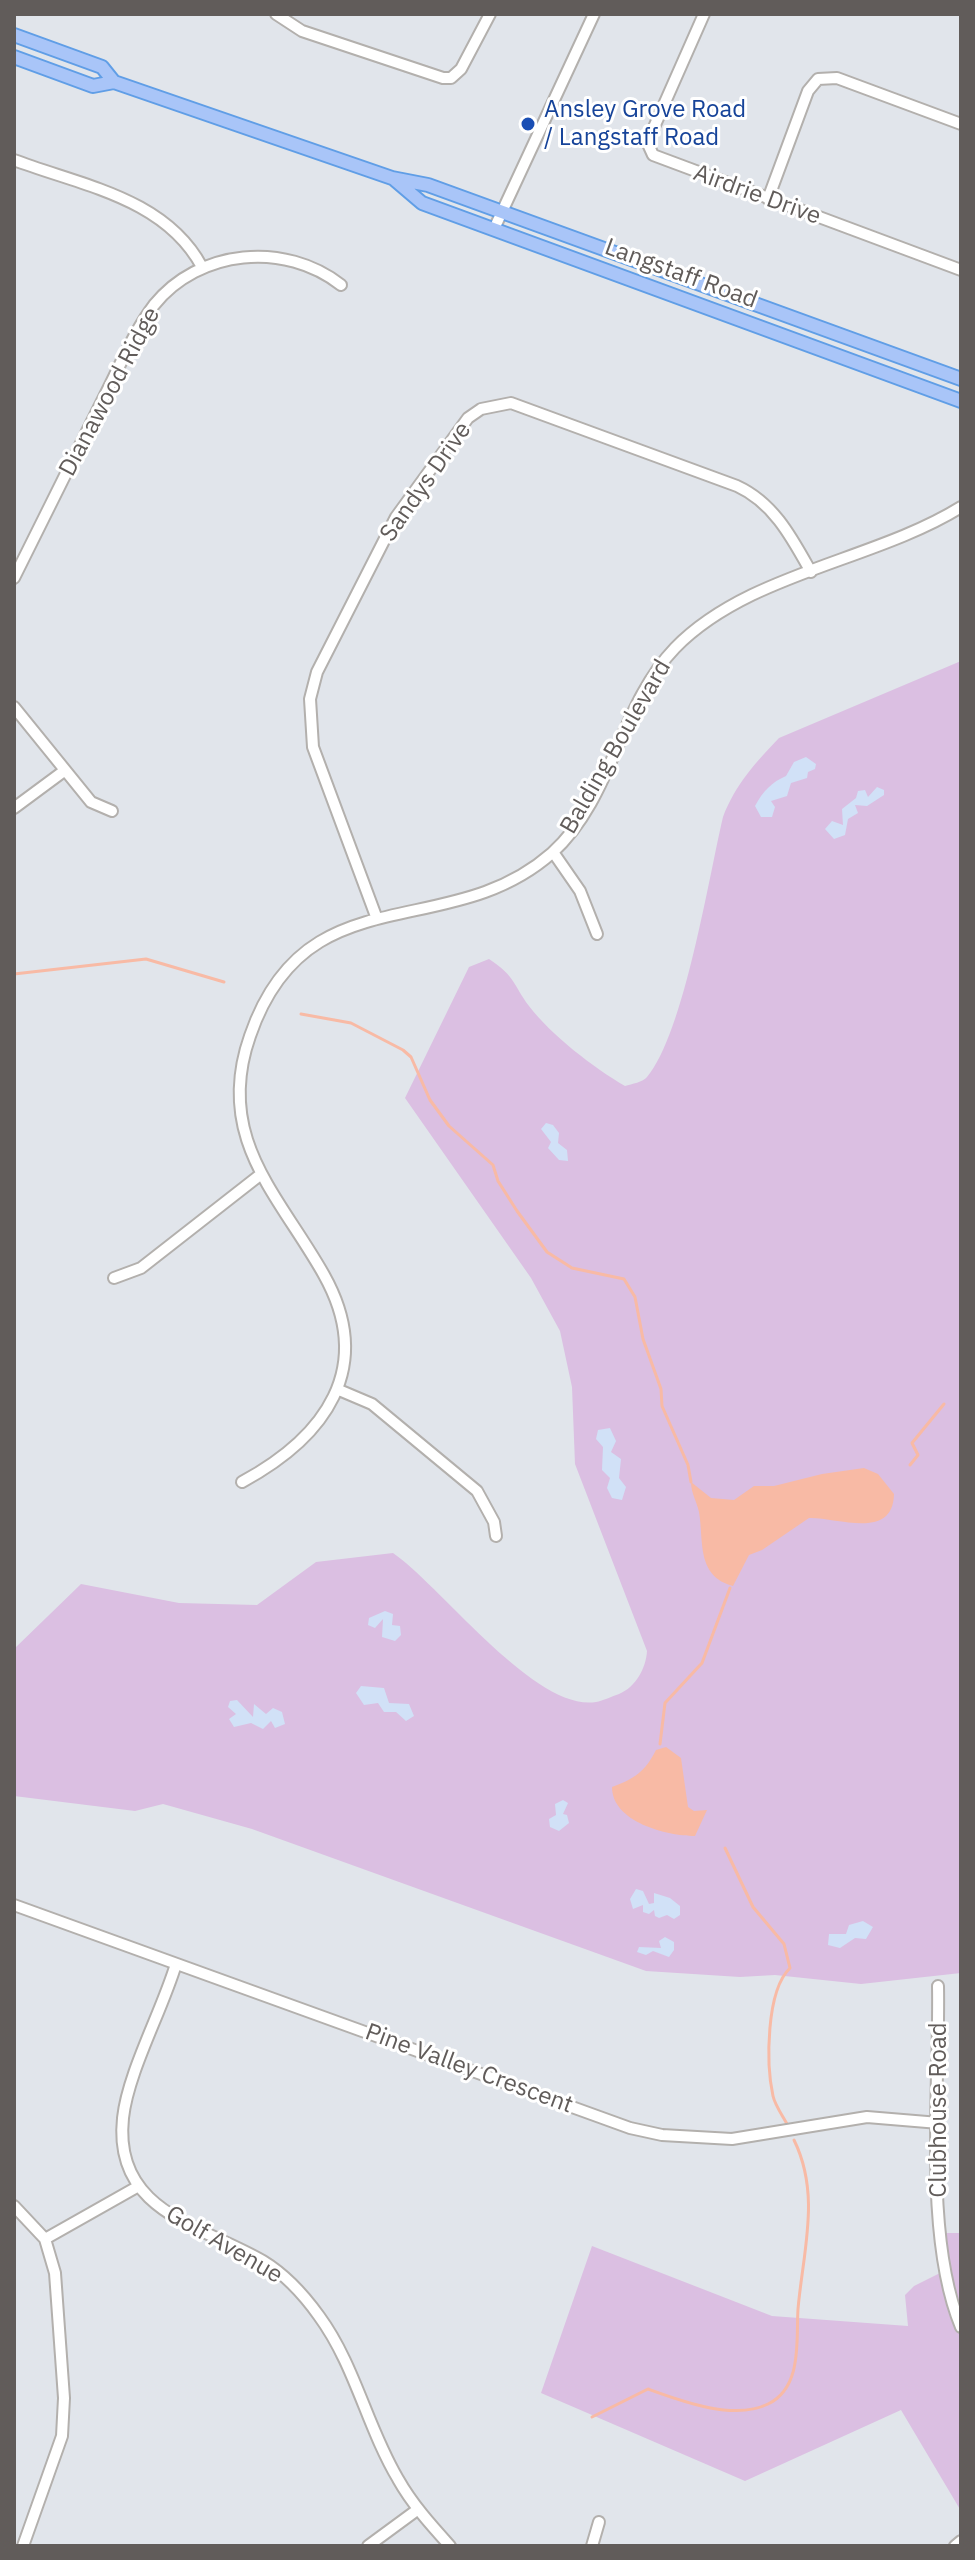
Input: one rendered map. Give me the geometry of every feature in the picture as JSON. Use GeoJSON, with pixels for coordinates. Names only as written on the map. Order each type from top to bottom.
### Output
{"type":"FeatureCollection","features":[{"type":"Feature","properties":{"kind":"main road","name":"Langstaff Road"},"geometry":{"type":"LineString","coordinates":[[14,35],[102,67],[114,82]]}},
{"type":"Feature","properties":{"kind":"main road","name":"Langstaff Road"},"geometry":{"type":"LineString","coordinates":[[14,57],[93,86],[114,82],[392,178],[428,185],[961,379]]}},
{"type":"Feature","properties":{"kind":"main road","name":"Langstaff Road"},"geometry":{"type":"LineString","coordinates":[[392,178],[422,203],[961,401]]}},
{"type":"Feature","properties":{"kind":"street"},"geometry":{"type":"LineString","coordinates":[[276,14],[302,31],[443,78],[457,75],[490,14]]}},
{"type":"Feature","properties":{"kind":"street"},"geometry":{"type":"LineString","coordinates":[[494,229],[594,14]]}},
{"type":"Feature","properties":{"kind":"street","name":"Airdrie Drive"},"geometry":{"type":"LineString","coordinates":[[704,14],[651,134],[650,151],[658,159],[961,270]]}},
{"type":"Feature","properties":{"kind":"street"},"geometry":{"type":"LineString","coordinates":[[768,199],[808,91],[818,79],[837,78],[961,124]]}},
{"type":"Feature","properties":{"kind":"street"},"geometry":{"type":"LineString","coordinates":[[14,160],[156,215],[187,240],[202,267]]}},
{"type":"Feature","properties":{"kind":"street","name":"Dianawood Ridge"},"geometry":{"type":"LineString","coordinates":[[14,578],[142,324],[156,304],[202,267],[237,258],[274,257],[324,272],[341,285]]}},
{"type":"Feature","properties":{"kind":"street","name":"Sandys Drive"},"geometry":{"type":"LineString","coordinates":[[377,919],[313,747],[310,731],[312,683],[396,517],[468,418],[481,409],[511,403],[737,486],[750,492],[775,514],[811,572]]}},
{"type":"Feature","properties":{"kind":"street","name":"Balding Boulevard"},"geometry":{"type":"LineString","coordinates":[[339,1390],[342,1329],[333,1294],[260,1175],[245,1132],[240,1090],[242,1063],[257,1017],[278,980],[302,953],[325,936],[377,919],[480,894],[553,852],[594,795],[634,706],[675,648],[715,617],[961,507]]}},
{"type":"Feature","properties":{"kind":"street"},"geometry":{"type":"LineString","coordinates":[[14,707],[91,802],[112,811]]}},
{"type":"Feature","properties":{"kind":"street"},"geometry":{"type":"LineString","coordinates":[[14,808],[64,771]]}},
{"type":"Feature","properties":{"kind":"street"},"geometry":{"type":"LineString","coordinates":[[553,852],[580,891],[597,934]]}},
{"type":"Feature","properties":{"kind":"street"},"geometry":{"type":"LineString","coordinates":[[114,1278],[141,1268],[260,1175]]}},
{"type":"Feature","properties":{"kind":"street"},"geometry":{"type":"LineString","coordinates":[[242,1482],[300,1445],[339,1390],[372,1404],[477,1491],[494,1522],[496,1536]]}},
{"type":"Feature","properties":{"kind":"street","name":"Pine Valley Crescent"},"geometry":{"type":"LineString","coordinates":[[14,1905],[602,2118],[662,2135],[753,2138],[867,2117],[939,2123]]}},
{"type":"Feature","properties":{"kind":"street"},"geometry":{"type":"LineString","coordinates":[[45,2239],[137,2187],[125,2146],[123,2118],[176,1964]]}},
{"type":"Feature","properties":{"kind":"street","name":"Clubhouse Road"},"geometry":{"type":"LineString","coordinates":[[938,1986],[944,2267],[951,2302],[961,2327]]}},
{"type":"Feature","properties":{"kind":"street","name":"Golf Avenue"},"geometry":{"type":"LineString","coordinates":[[137,2187],[174,2219],[265,2262],[305,2297],[342,2353],[396,2478],[417,2510],[450,2546]]}},
{"type":"Feature","properties":{"kind":"street"},"geometry":{"type":"LineString","coordinates":[[14,2206],[45,2239],[55,2273],[64,2420],[53,2465],[23,2546]]}},
{"type":"Feature","properties":{"kind":"street"},"geometry":{"type":"LineString","coordinates":[[368,2546],[417,2510]]}},
{"type":"Feature","properties":{"kind":"street"},"geometry":{"type":"LineString","coordinates":[[592,2546],[599,2522]]}},
{"type":"Feature","properties":{"kind":"street"},"geometry":{"type":"LineString","coordinates":[[955,2546],[961,2541]]}},
{"type":"Feature","properties":{"kind":"shaded area"},"geometry":{"type":"Polygon","coordinates":[[[961,661],[961,1973],[861,1984],[775,1975],[740,1977],[646,1971],[252,1829],[163,1804],[135,1811],[14,1796],[14,1649],[81,1584],[179,1603],[257,1605],[316,1562],[393,1553],[517,1668],[545,1687],[572,1700],[596,1702],[625,1691],[635,1682],[645,1664],[647,1651],[575,1464],[572,1387],[560,1331],[531,1278],[405,1098],[469,967],[489,959],[509,976],[529,1006],[549,1028],[587,1060],[625,1086],[645,1079],[673,1027],[694,953],[723,817],[747,774],[779,738],[961,661]]]}},
{"type":"Feature","properties":{"kind":"shaded area"},"geometry":{"type":"Polygon","coordinates":[[[864,1468],[878,1474],[894,1494],[891,1508],[884,1517],[862,1523],[809,1518],[762,1550],[749,1555],[733,1586],[721,1581],[707,1566],[691,1482],[711,1498],[734,1500],[754,1486],[774,1486],[864,1468]]]}},
{"type":"Feature","properties":{"kind":"shaded area"},"geometry":{"type":"Polygon","coordinates":[[[666,1747],[681,1758],[688,1807],[694,1811],[707,1810],[695,1836],[643,1825],[631,1818],[614,1799],[612,1787],[638,1774],[656,1750],[666,1747]]]}},
{"type":"Feature","properties":{"kind":"shaded area"},"geometry":{"type":"Polygon","coordinates":[[[946,2233],[961,2233],[961,2511],[901,2410],[745,2481],[541,2393],[592,2246],[772,2316],[908,2326],[905,2295],[914,2286],[942,2272],[940,2244],[946,2233]]]}},
{"type":"Feature","properties":{"kind":"sand"},"geometry":{"type":"Polygon","coordinates":[[[806,757],[816,764],[815,769],[808,772],[807,778],[791,783],[787,796],[771,801],[775,807],[772,817],[761,817],[755,806],[761,796],[772,784],[786,776],[794,762],[806,757]]]}},
{"type":"Feature","properties":{"kind":"sand"},"geometry":{"type":"Polygon","coordinates":[[[877,787],[884,790],[884,795],[867,806],[855,805],[858,813],[848,819],[845,835],[834,839],[825,829],[832,821],[843,825],[842,809],[856,798],[858,791],[865,790],[868,797],[877,787]]]}},
{"type":"Feature","properties":{"kind":"sand"},"geometry":{"type":"Polygon","coordinates":[[[546,1123],[553,1125],[559,1133],[558,1143],[567,1150],[568,1161],[559,1160],[548,1148],[551,1142],[541,1129],[546,1123]]]}},
{"type":"Feature","properties":{"kind":"sand"},"geometry":{"type":"Polygon","coordinates":[[[610,1428],[616,1441],[611,1452],[621,1459],[619,1478],[626,1487],[622,1500],[612,1498],[607,1488],[610,1478],[602,1470],[603,1447],[596,1439],[598,1430],[610,1428]]]}},
{"type":"Feature","properties":{"kind":"sand"},"geometry":{"type":"Polygon","coordinates":[[[385,1611],[393,1614],[392,1625],[400,1626],[401,1635],[395,1641],[382,1637],[383,1619],[375,1628],[368,1625],[369,1618],[385,1611]]]}},
{"type":"Feature","properties":{"kind":"sand"},"geometry":{"type":"Polygon","coordinates":[[[361,1686],[384,1688],[389,1703],[409,1704],[414,1716],[406,1721],[396,1712],[384,1712],[378,1703],[364,1705],[356,1693],[361,1686]]]}},
{"type":"Feature","properties":{"kind":"sand"},"geometry":{"type":"Polygon","coordinates":[[[237,1700],[253,1717],[254,1704],[266,1714],[273,1708],[282,1712],[285,1724],[275,1728],[271,1721],[263,1729],[251,1723],[234,1727],[229,1719],[236,1714],[228,1707],[230,1701],[237,1700]]]}},
{"type":"Feature","properties":{"kind":"sand"},"geometry":{"type":"Polygon","coordinates":[[[563,1800],[568,1803],[563,1814],[567,1815],[569,1823],[559,1831],[550,1827],[549,1819],[556,1815],[555,1804],[563,1800]]]}},
{"type":"Feature","properties":{"kind":"sand"},"geometry":{"type":"Polygon","coordinates":[[[636,1889],[643,1891],[649,1904],[654,1903],[654,1893],[670,1898],[680,1906],[680,1915],[674,1919],[667,1915],[659,1918],[654,1910],[649,1914],[643,1912],[643,1905],[633,1909],[630,1899],[636,1889]]]}},
{"type":"Feature","properties":{"kind":"sand"},"geometry":{"type":"Polygon","coordinates":[[[863,1921],[873,1927],[866,1939],[855,1938],[840,1948],[828,1945],[829,1934],[846,1934],[849,1925],[863,1921]]]}},
{"type":"Feature","properties":{"kind":"sand"},"geometry":{"type":"Polygon","coordinates":[[[665,1937],[674,1942],[674,1950],[669,1957],[653,1951],[646,1955],[637,1952],[639,1947],[661,1948],[659,1941],[665,1937]]]}},
{"type":"Feature","properties":{"kind":"waterway"},"geometry":{"type":"LineString","coordinates":[[14,974],[146,959],[224,982]]}},
{"type":"Feature","properties":{"kind":"waterway"},"geometry":{"type":"LineString","coordinates":[[301,1014],[351,1023],[403,1050],[411,1057],[430,1100],[449,1126],[493,1165],[498,1181],[547,1252],[572,1268],[624,1279],[635,1297],[643,1339],[661,1389],[662,1406],[688,1465],[691,1482]]}},
{"type":"Feature","properties":{"kind":"waterway"},"geometry":{"type":"LineString","coordinates":[[910,1465],[918,1455],[912,1443],[944,1404]]}},
{"type":"Feature","properties":{"kind":"waterway"},"geometry":{"type":"LineString","coordinates":[[660,1744],[665,1703],[702,1663],[730,1588]]}},
{"type":"Feature","properties":{"kind":"waterway"},"geometry":{"type":"LineString","coordinates":[[725,1848],[753,1907],[784,1944],[790,1968],[776,1993],[769,2048],[773,2096],[787,2124]]}},
{"type":"Feature","properties":{"kind":"waterway"},"geometry":{"type":"LineString","coordinates":[[592,2417],[648,2389],[708,2407],[740,2411],[768,2404],[787,2386],[797,2348],[798,2309],[808,2223],[807,2181],[794,2140]]}},
{"type":"Feature","properties":{"kind":"place","name":"Ansley Grove Road / Langstaff Road"},"geometry":{"type":"Point","coordinates":[528,124]}}]}
